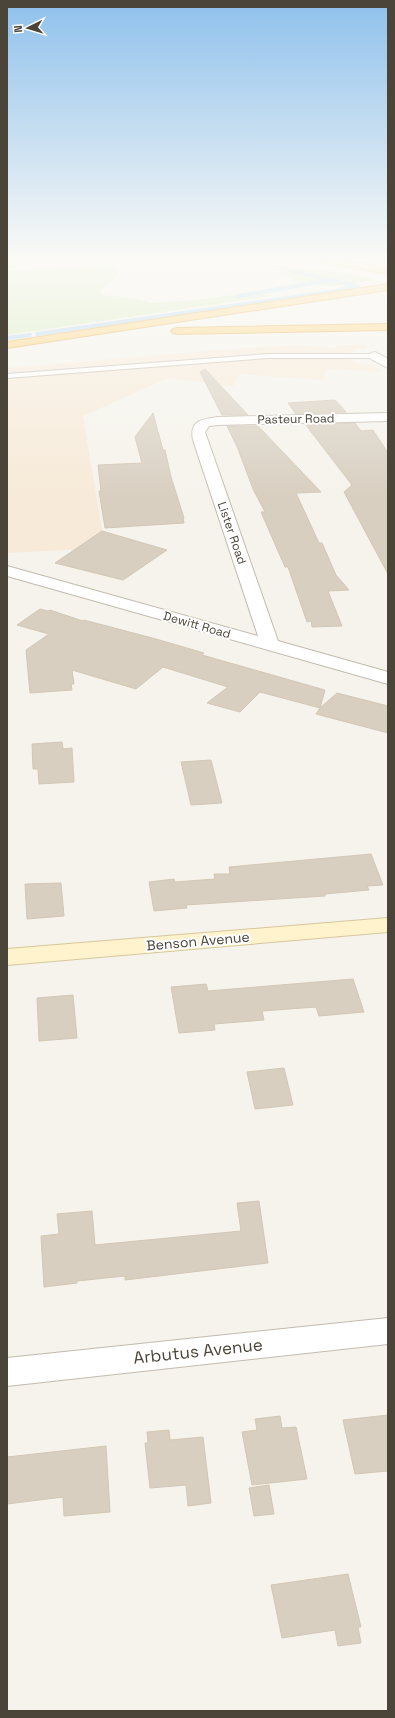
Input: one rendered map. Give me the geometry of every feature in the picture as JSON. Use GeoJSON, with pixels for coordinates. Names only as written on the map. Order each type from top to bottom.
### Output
{"type":"FeatureCollection","features":[{"type":"Feature","properties":{"kind":"highway"},"geometry":{"type":"LineString","coordinates":[[7,346],[58,338]]}},
{"type":"Feature","properties":{"kind":"highway"},"geometry":{"type":"LineString","coordinates":[[7,346],[82,338]]}},
{"type":"Feature","properties":{"kind":"street"},"geometry":{"type":"LineString","coordinates":[[375,356],[388,364]]}},
{"type":"Feature","properties":{"kind":"street","name":"Pasteur Road"},"geometry":{"type":"LineString","coordinates":[[205,423],[232,420],[388,417]]}},
{"type":"Feature","properties":{"kind":"street","name":"Lister Road"},"geometry":{"type":"LineString","coordinates":[[205,423],[198,432],[200,440],[270,645]]}},
{"type":"Feature","properties":{"kind":"street","name":"Dewitt Road"},"geometry":{"type":"LineString","coordinates":[[7,571],[388,678]]}},
{"type":"Feature","properties":{"kind":"street","name":"Benson Avenue"},"geometry":{"type":"LineString","coordinates":[[7,957],[388,925]]}},
{"type":"Feature","properties":{"kind":"street","name":"Arbutus Avenue"},"geometry":{"type":"LineString","coordinates":[[7,1372],[388,1331]]}},
{"type":"Feature","properties":{"kind":"lane"},"geometry":{"type":"LineString","coordinates":[[7,376],[268,356],[375,356]]}},
{"type":"Feature","properties":{"kind":"shaded area"},"geometry":{"type":"Polygon","coordinates":[[[298,345],[336,348],[338,345],[367,345],[367,348],[351,352],[350,359],[358,363],[373,365],[379,369],[380,372],[327,369],[323,380],[240,374],[233,386],[168,378],[83,416],[105,548],[7,553],[7,368],[219,350],[298,345]]]}},
{"type":"Feature","properties":{"kind":"building"},"geometry":{"type":"Polygon","coordinates":[[[205,369],[248,415],[222,415],[200,372],[205,369]]]}},
{"type":"Feature","properties":{"kind":"building"},"geometry":{"type":"Polygon","coordinates":[[[335,400],[346,412],[296,414],[288,403],[335,400]]]}},
{"type":"Feature","properties":{"kind":"building"},"geometry":{"type":"Polygon","coordinates":[[[153,413],[163,450],[165,450],[171,477],[184,518],[184,523],[105,528],[99,491],[101,491],[98,465],[142,463],[135,437],[153,413]]]}},
{"type":"Feature","properties":{"kind":"building"},"geometry":{"type":"Polygon","coordinates":[[[355,423],[361,431],[373,430],[388,453],[388,574],[344,492],[352,485],[305,424],[355,423]]]}},
{"type":"Feature","properties":{"kind":"building"},"geometry":{"type":"Polygon","coordinates":[[[227,426],[258,426],[321,492],[296,493],[319,543],[322,543],[336,575],[349,590],[328,591],[342,626],[312,627],[311,621],[307,622],[288,567],[285,567],[261,512],[265,512],[253,489],[238,449],[227,426]]]}},
{"type":"Feature","properties":{"kind":"building"},"geometry":{"type":"Polygon","coordinates":[[[102,531],[167,550],[123,580],[55,563],[102,531]]]}},
{"type":"Feature","properties":{"kind":"building"},"geometry":{"type":"Polygon","coordinates":[[[40,609],[50,610],[83,621],[84,620],[156,639],[204,653],[202,655],[325,690],[320,708],[260,692],[240,712],[207,703],[228,687],[163,667],[136,689],[72,670],[74,684],[71,684],[72,690],[30,693],[26,650],[49,634],[17,625],[40,609]]]}},
{"type":"Feature","properties":{"kind":"building"},"geometry":{"type":"Polygon","coordinates":[[[337,693],[388,706],[388,733],[316,714],[320,708],[337,693]]]}},
{"type":"Feature","properties":{"kind":"building"},"geometry":{"type":"Polygon","coordinates":[[[62,742],[63,749],[72,748],[74,782],[39,784],[38,769],[33,769],[32,744],[62,742]]]}},
{"type":"Feature","properties":{"kind":"building"},"geometry":{"type":"Polygon","coordinates":[[[211,760],[222,803],[191,805],[181,762],[211,760]]]}},
{"type":"Feature","properties":{"kind":"building"},"geometry":{"type":"Polygon","coordinates":[[[371,854],[383,885],[367,886],[369,890],[325,894],[325,896],[186,905],[187,908],[154,911],[149,882],[174,879],[175,882],[215,879],[214,874],[230,874],[229,867],[371,854]]]}},
{"type":"Feature","properties":{"kind":"building"},"geometry":{"type":"Polygon","coordinates":[[[61,883],[64,916],[27,919],[25,884],[61,883]]]}},
{"type":"Feature","properties":{"kind":"building"},"geometry":{"type":"Polygon","coordinates":[[[353,979],[364,1012],[319,1016],[316,1007],[262,1011],[264,1020],[214,1024],[215,1030],[179,1033],[171,987],[206,984],[208,991],[353,979]]]}},
{"type":"Feature","properties":{"kind":"building"},"geometry":{"type":"Polygon","coordinates":[[[73,995],[77,1038],[39,1041],[37,998],[73,995]]]}},
{"type":"Feature","properties":{"kind":"building"},"geometry":{"type":"Polygon","coordinates":[[[284,1068],[293,1105],[255,1109],[247,1072],[284,1068]]]}},
{"type":"Feature","properties":{"kind":"building"},"geometry":{"type":"Polygon","coordinates":[[[259,1201],[268,1263],[125,1280],[125,1276],[77,1281],[77,1283],[44,1287],[41,1236],[59,1234],[57,1214],[92,1211],[95,1245],[241,1231],[237,1203],[259,1201]]]}},
{"type":"Feature","properties":{"kind":"building"},"geometry":{"type":"Polygon","coordinates":[[[388,1415],[388,1471],[355,1474],[343,1420],[388,1415]]]}},
{"type":"Feature","properties":{"kind":"building"},"geometry":{"type":"Polygon","coordinates":[[[280,1416],[282,1428],[296,1427],[307,1479],[252,1485],[242,1432],[257,1430],[255,1419],[280,1416]]]}},
{"type":"Feature","properties":{"kind":"building"},"geometry":{"type":"Polygon","coordinates":[[[169,1430],[170,1440],[203,1437],[211,1503],[188,1506],[186,1485],[150,1488],[145,1443],[148,1443],[147,1432],[169,1430]]]}},
{"type":"Feature","properties":{"kind":"building"},"geometry":{"type":"Polygon","coordinates":[[[106,1446],[110,1512],[64,1516],[63,1497],[7,1504],[7,1457],[106,1446]]]}},
{"type":"Feature","properties":{"kind":"building"},"geometry":{"type":"Polygon","coordinates":[[[269,1485],[274,1514],[254,1516],[249,1488],[269,1485]]]}},
{"type":"Feature","properties":{"kind":"building"},"geometry":{"type":"Polygon","coordinates":[[[348,1574],[361,1627],[358,1627],[361,1643],[338,1646],[335,1630],[282,1638],[271,1585],[348,1574]]]}}]}
